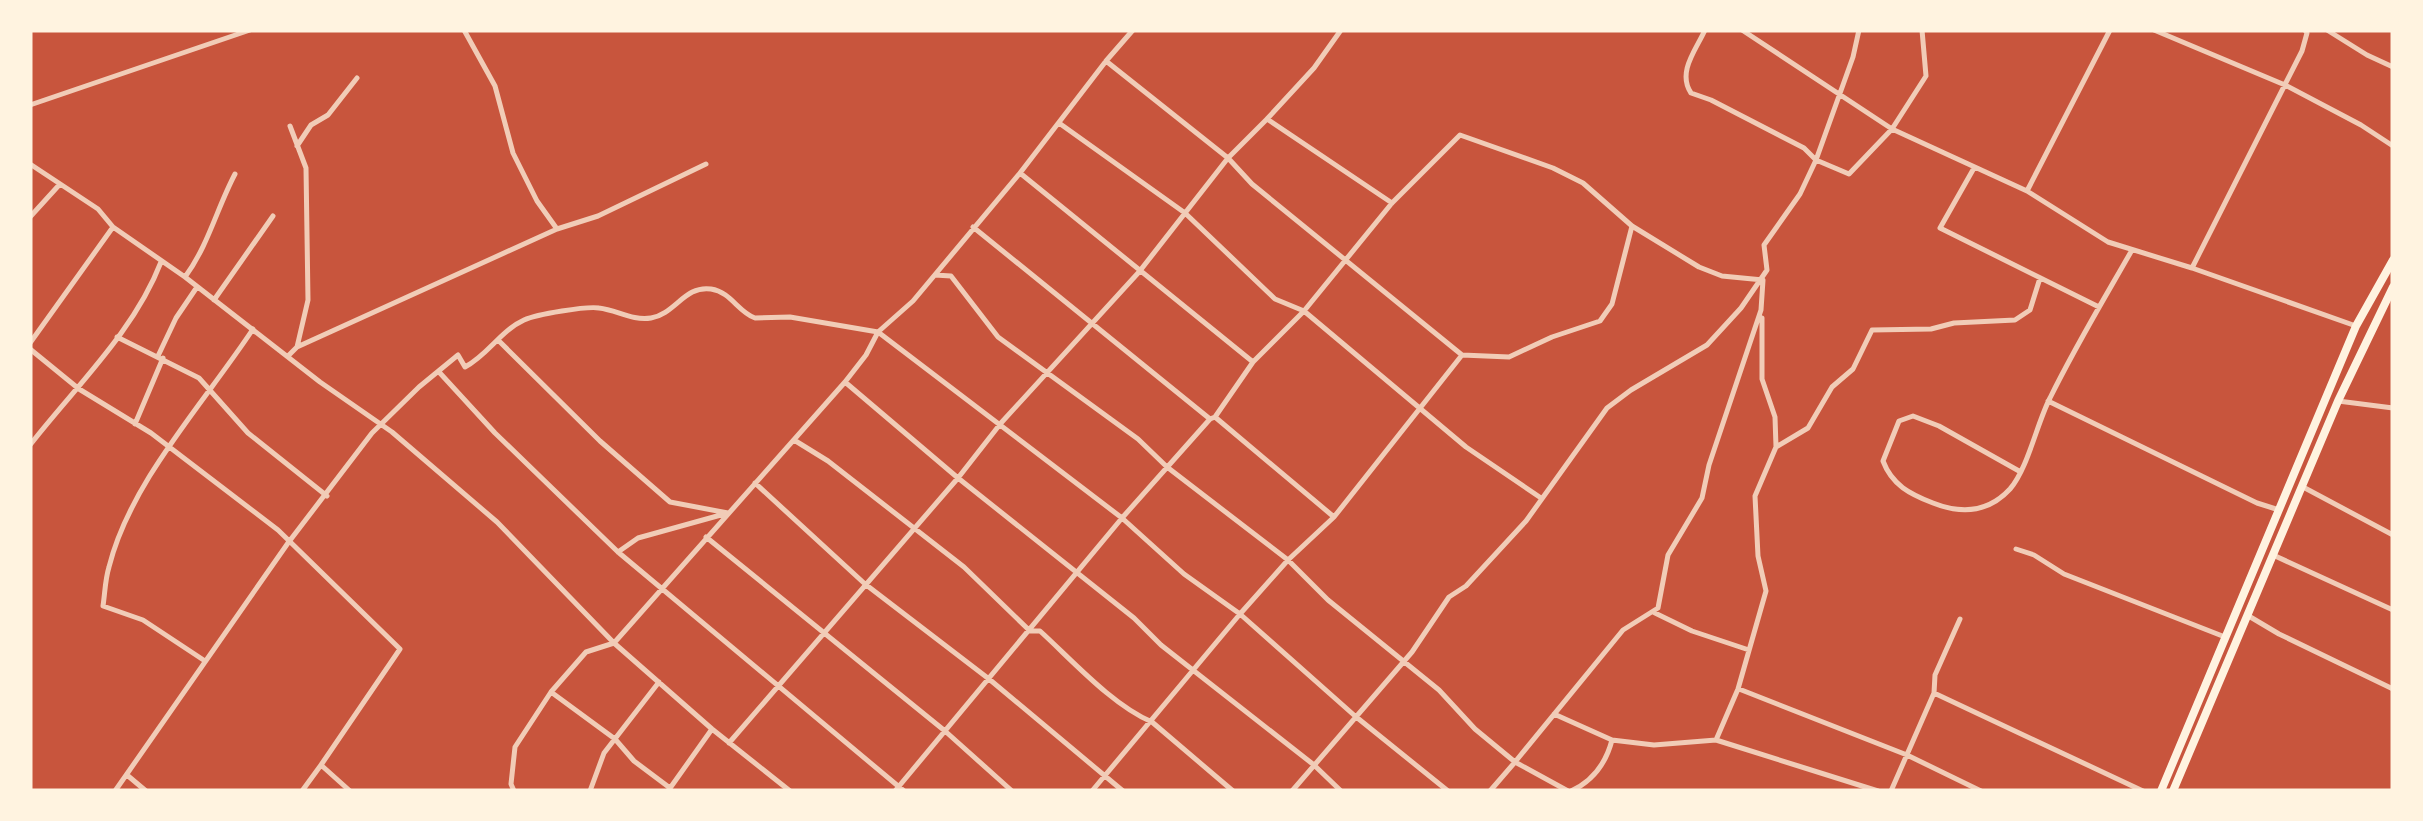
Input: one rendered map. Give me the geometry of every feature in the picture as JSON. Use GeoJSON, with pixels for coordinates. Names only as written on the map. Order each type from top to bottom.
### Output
{"type":"FeatureCollection","features":[{"type":"Feature","properties":{"kind":"highway"},"geometry":{"type":"LineString","coordinates":[[2161,791],[2356,326],[2393,260]]}},
{"type":"Feature","properties":{"kind":"highway"},"geometry":{"type":"LineString","coordinates":[[2173,791],[2338,401],[2393,287]]}},
{"type":"Feature","properties":{"kind":"street"},"geometry":{"type":"LineString","coordinates":[[30,105],[250,30]]}},
{"type":"Feature","properties":{"kind":"street"},"geometry":{"type":"LineString","coordinates":[[464,30],[495,86],[514,153],[536,201],[557,229]]}},
{"type":"Feature","properties":{"kind":"street"},"geometry":{"type":"LineString","coordinates":[[514,791],[511,784],[515,747],[552,692],[586,652],[614,643],[845,382],[878,332],[913,301],[1020,174],[1133,30]]}},
{"type":"Feature","properties":{"kind":"street"},"geometry":{"type":"LineString","coordinates":[[729,743],[1001,423],[1139,272],[1228,158],[1314,68],[1341,30]]}},
{"type":"Feature","properties":{"kind":"street"},"geometry":{"type":"LineString","coordinates":[[1705,30],[1688,62],[1685,79],[1691,93],[1849,174],[1892,129],[1926,76],[1922,30]]}},
{"type":"Feature","properties":{"kind":"street"},"geometry":{"type":"LineString","coordinates":[[1742,30],[1892,129],[2027,192],[2108,242],[2356,326]]}},
{"type":"Feature","properties":{"kind":"street"},"geometry":{"type":"LineString","coordinates":[[1716,740],[1738,689],[1766,591],[1758,556],[1755,496],[1776,447],[1775,418],[1762,379],[1763,280],[1768,263],[1764,245],[1800,194],[1816,160],[1854,57],[1859,30]]}},
{"type":"Feature","properties":{"kind":"street"},"geometry":{"type":"LineString","coordinates":[[2027,192],[2110,30]]}},
{"type":"Feature","properties":{"kind":"street"},"geometry":{"type":"LineString","coordinates":[[2154,30],[2285,85],[2361,124],[2393,146]]}},
{"type":"Feature","properties":{"kind":"street"},"geometry":{"type":"LineString","coordinates":[[2192,268],[2302,51],[2305,30]]}},
{"type":"Feature","properties":{"kind":"street"},"geometry":{"type":"LineString","coordinates":[[2328,30],[2393,66]]}},
{"type":"Feature","properties":{"kind":"street"},"geometry":{"type":"LineString","coordinates":[[1106,61],[1228,158],[1252,184],[1462,356],[1509,357],[1600,321],[1612,304],[1632,226]]}},
{"type":"Feature","properties":{"kind":"street"},"geometry":{"type":"LineString","coordinates":[[298,146],[311,124],[332,111],[357,78]]}},
{"type":"Feature","properties":{"kind":"street"},"geometry":{"type":"LineString","coordinates":[[1267,118],[1392,204]]}},
{"type":"Feature","properties":{"kind":"street"},"geometry":{"type":"LineString","coordinates":[[1059,122],[1185,213],[1275,300],[1304,311],[1466,447],[1541,498]]}},
{"type":"Feature","properties":{"kind":"street"},"geometry":{"type":"LineString","coordinates":[[290,126],[307,180],[308,300],[297,347]]}},
{"type":"Feature","properties":{"kind":"street"},"geometry":{"type":"LineString","coordinates":[[439,372],[495,433],[618,552],[777,687],[829,725],[899,790],[1122,518],[1212,418],[1253,362],[1304,311],[1392,204],[1460,135],[1553,168],[1582,183],[1632,226],[1699,268],[1722,276],[1763,280]]}},
{"type":"Feature","properties":{"kind":"street"},"geometry":{"type":"LineString","coordinates":[[30,164],[98,209],[113,227],[382,424],[498,522],[614,643],[790,791]]}},
{"type":"Feature","properties":{"kind":"street"},"geometry":{"type":"LineString","coordinates":[[288,356],[297,347],[557,229],[598,216],[706,164]]}},
{"type":"Feature","properties":{"kind":"street"},"geometry":{"type":"LineString","coordinates":[[1974,168],[1940,228],[2100,307]]}},
{"type":"Feature","properties":{"kind":"street"},"geometry":{"type":"LineString","coordinates":[[185,277],[202,254],[214,218],[236,174]]}},
{"type":"Feature","properties":{"kind":"street"},"geometry":{"type":"LineString","coordinates":[[1020,174],[1253,362]]}},
{"type":"Feature","properties":{"kind":"street"},"geometry":{"type":"LineString","coordinates":[[30,217],[60,184]]}},
{"type":"Feature","properties":{"kind":"street"},"geometry":{"type":"LineString","coordinates":[[214,300],[273,216]]}},
{"type":"Feature","properties":{"kind":"street"},"geometry":{"type":"LineString","coordinates":[[113,227],[30,346],[79,388],[170,447],[278,530],[400,648],[302,791]]}},
{"type":"Feature","properties":{"kind":"street"},"geometry":{"type":"LineString","coordinates":[[973,228],[1334,517]]}},
{"type":"Feature","properties":{"kind":"street"},"geometry":{"type":"LineString","coordinates":[[2019,471],[1939,426],[1913,416],[1899,421],[1883,461],[1890,480],[1918,497],[1959,513],[1987,505],[2010,488],[2019,471],[2048,400],[2132,250]]}},
{"type":"Feature","properties":{"kind":"street"},"geometry":{"type":"LineString","coordinates":[[30,445],[116,337],[154,280],[161,262]]}},
{"type":"Feature","properties":{"kind":"street"},"geometry":{"type":"LineString","coordinates":[[934,275],[951,276],[998,336],[1138,438],[1167,467],[1288,560],[1328,600],[1439,690],[1475,729],[1515,762],[1569,791],[1585,784],[1598,770],[1612,740]]}},
{"type":"Feature","properties":{"kind":"street"},"geometry":{"type":"LineString","coordinates":[[1776,447],[1808,428],[1832,388],[1853,369],[1872,330],[1931,329],[2016,320],[2030,310],[2040,278]]}},
{"type":"Feature","properties":{"kind":"street"},"geometry":{"type":"LineString","coordinates":[[1292,791],[1402,663],[1449,597],[1466,586],[1526,521],[1607,408],[1707,344],[1763,280]]}},
{"type":"Feature","properties":{"kind":"street"},"geometry":{"type":"LineString","coordinates":[[135,424],[176,318],[197,287]]}},
{"type":"Feature","properties":{"kind":"street"},"geometry":{"type":"LineString","coordinates":[[115,791],[288,543],[382,424],[439,372],[458,356],[465,366],[476,361],[488,346],[521,321],[544,312],[575,312],[595,306],[620,316],[653,318],[700,288],[720,292],[755,318],[790,318],[878,332],[1122,518],[1184,574],[1240,614],[1448,791]]}},
{"type":"Feature","properties":{"kind":"street"},"geometry":{"type":"LineString","coordinates":[[1490,791],[1623,630],[1654,612],[1660,603],[1668,555],[1702,498],[1708,466],[1762,310]]}},
{"type":"Feature","properties":{"kind":"street"},"geometry":{"type":"LineString","coordinates":[[205,662],[143,620],[103,606],[108,568],[137,500],[254,330]]}},
{"type":"Feature","properties":{"kind":"street"},"geometry":{"type":"LineString","coordinates":[[116,337],[199,378],[248,433],[326,496]]}},
{"type":"Feature","properties":{"kind":"street"},"geometry":{"type":"LineString","coordinates":[[498,340],[600,441],[670,502],[728,513]]}},
{"type":"Feature","properties":{"kind":"street"},"geometry":{"type":"LineString","coordinates":[[1092,791],[1240,614],[1288,560],[1334,517],[1462,356]]}},
{"type":"Feature","properties":{"kind":"street"},"geometry":{"type":"LineString","coordinates":[[845,382],[1341,791]]}},
{"type":"Feature","properties":{"kind":"street"},"geometry":{"type":"LineString","coordinates":[[2048,400],[2257,504],[2280,510]]}},
{"type":"Feature","properties":{"kind":"street"},"geometry":{"type":"LineString","coordinates":[[2338,401],[2393,408]]}},
{"type":"Feature","properties":{"kind":"street"},"geometry":{"type":"LineString","coordinates":[[794,440],[828,461],[914,528],[964,568],[1030,631],[1040,631],[1233,791]]}},
{"type":"Feature","properties":{"kind":"street"},"geometry":{"type":"LineString","coordinates":[[755,483],[865,584],[989,679],[1123,791]]}},
{"type":"Feature","properties":{"kind":"street"},"geometry":{"type":"LineString","coordinates":[[2302,486],[2393,535]]}},
{"type":"Feature","properties":{"kind":"street"},"geometry":{"type":"LineString","coordinates":[[618,552],[638,538],[728,513]]}},
{"type":"Feature","properties":{"kind":"street"},"geometry":{"type":"LineString","coordinates":[[706,537],[946,731],[1012,791]]}},
{"type":"Feature","properties":{"kind":"street"},"geometry":{"type":"LineString","coordinates":[[2016,549],[2064,574],[2226,637]]}},
{"type":"Feature","properties":{"kind":"street"},"geometry":{"type":"LineString","coordinates":[[2272,555],[2393,610]]}},
{"type":"Feature","properties":{"kind":"street"},"geometry":{"type":"LineString","coordinates":[[1654,612],[1692,631],[1749,650]]}},
{"type":"Feature","properties":{"kind":"street"},"geometry":{"type":"LineString","coordinates":[[2247,614],[2279,634],[2393,689]]}},
{"type":"Feature","properties":{"kind":"street"},"geometry":{"type":"LineString","coordinates":[[1891,791],[1934,694],[1935,675],[1960,619]]}},
{"type":"Feature","properties":{"kind":"street"},"geometry":{"type":"LineString","coordinates":[[590,791],[604,753],[659,682]]}},
{"type":"Feature","properties":{"kind":"street"},"geometry":{"type":"LineString","coordinates":[[1738,689],[1907,755],[1981,791]]}},
{"type":"Feature","properties":{"kind":"street"},"geometry":{"type":"LineString","coordinates":[[552,692],[615,739],[634,762],[669,789],[712,729]]}},
{"type":"Feature","properties":{"kind":"street"},"geometry":{"type":"LineString","coordinates":[[1934,694],[2143,791]]}},
{"type":"Feature","properties":{"kind":"street"},"geometry":{"type":"LineString","coordinates":[[1554,714],[1612,740],[1654,745],[1716,740],[1878,791]]}},
{"type":"Feature","properties":{"kind":"street"},"geometry":{"type":"LineString","coordinates":[[320,765],[350,791]]}},
{"type":"Feature","properties":{"kind":"street"},"geometry":{"type":"LineString","coordinates":[[127,775],[146,791]]}}]}
